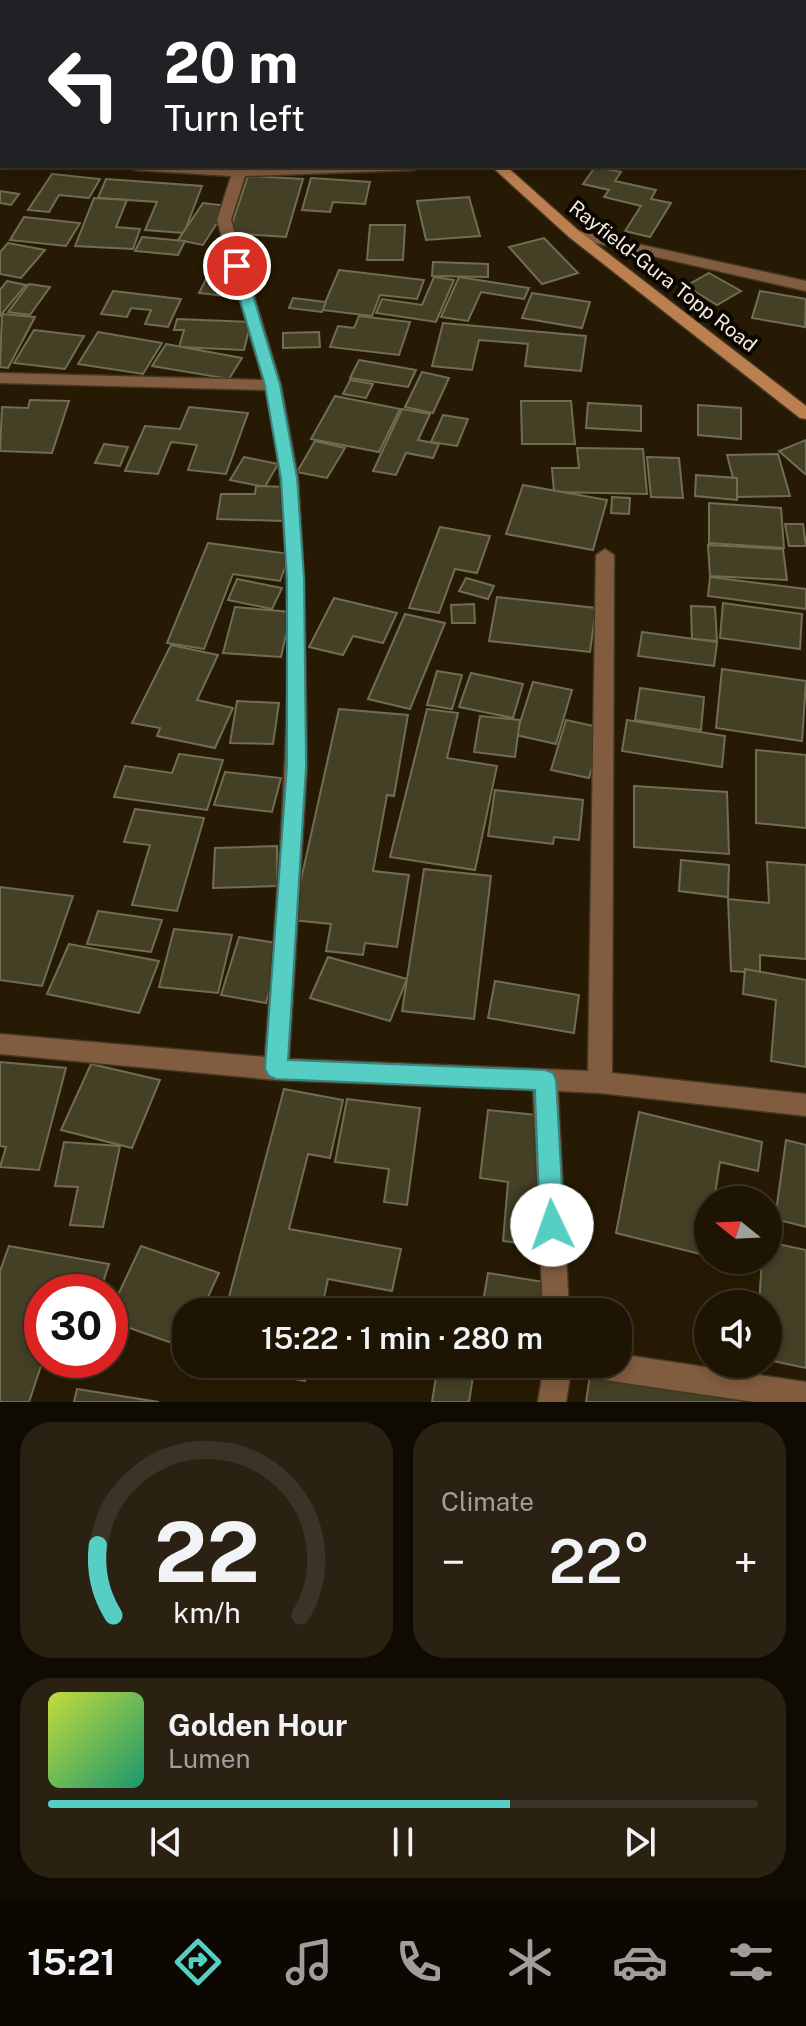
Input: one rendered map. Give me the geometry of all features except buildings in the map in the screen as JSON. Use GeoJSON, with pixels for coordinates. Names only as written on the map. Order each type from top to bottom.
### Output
{"type":"FeatureCollection","features":[{"type":"Feature","properties":{"kind":"street"},"geometry":{"type":"LineString","coordinates":[[169,168],[239,172],[356,168]]}},
{"type":"Feature","properties":{"kind":"street","name":"Rayfield-Gura Topp Road"},"geometry":{"type":"LineString","coordinates":[[500,168],[574,234],[806,414]]}},
{"type":"Feature","properties":{"kind":"street"},"geometry":{"type":"LineString","coordinates":[[239,172],[224,220],[273,385],[289,478],[293,536],[297,751],[276,1069]]}},
{"type":"Feature","properties":{"kind":"street"},"geometry":{"type":"LineString","coordinates":[[574,234],[806,286]]}},
{"type":"Feature","properties":{"kind":"street"},"geometry":{"type":"LineString","coordinates":[[0,378],[273,385]]}},
{"type":"Feature","properties":{"kind":"street"},"geometry":{"type":"LineString","coordinates":[[600,1082],[605,555]]}},
{"type":"Feature","properties":{"kind":"street"},"geometry":{"type":"LineString","coordinates":[[0,1044],[276,1069],[600,1082],[806,1105]]}},
{"type":"Feature","properties":{"kind":"street"},"geometry":{"type":"LineString","coordinates":[[545,1080],[555,1298]]}},
{"type":"Feature","properties":{"kind":"street"},"geometry":{"type":"LineString","coordinates":[[632,1370],[806,1396]]}},
{"type":"Feature","properties":{"kind":"street"},"geometry":{"type":"LineString","coordinates":[[552,1402],[556,1378]]}},
{"type":"Feature","properties":{"kind":"route"},"geometry":{"type":"LineString","coordinates":[[237,266],[273,385],[289,478],[295,579],[297,766],[276,1069],[545,1080],[552,1225]]}}]}
